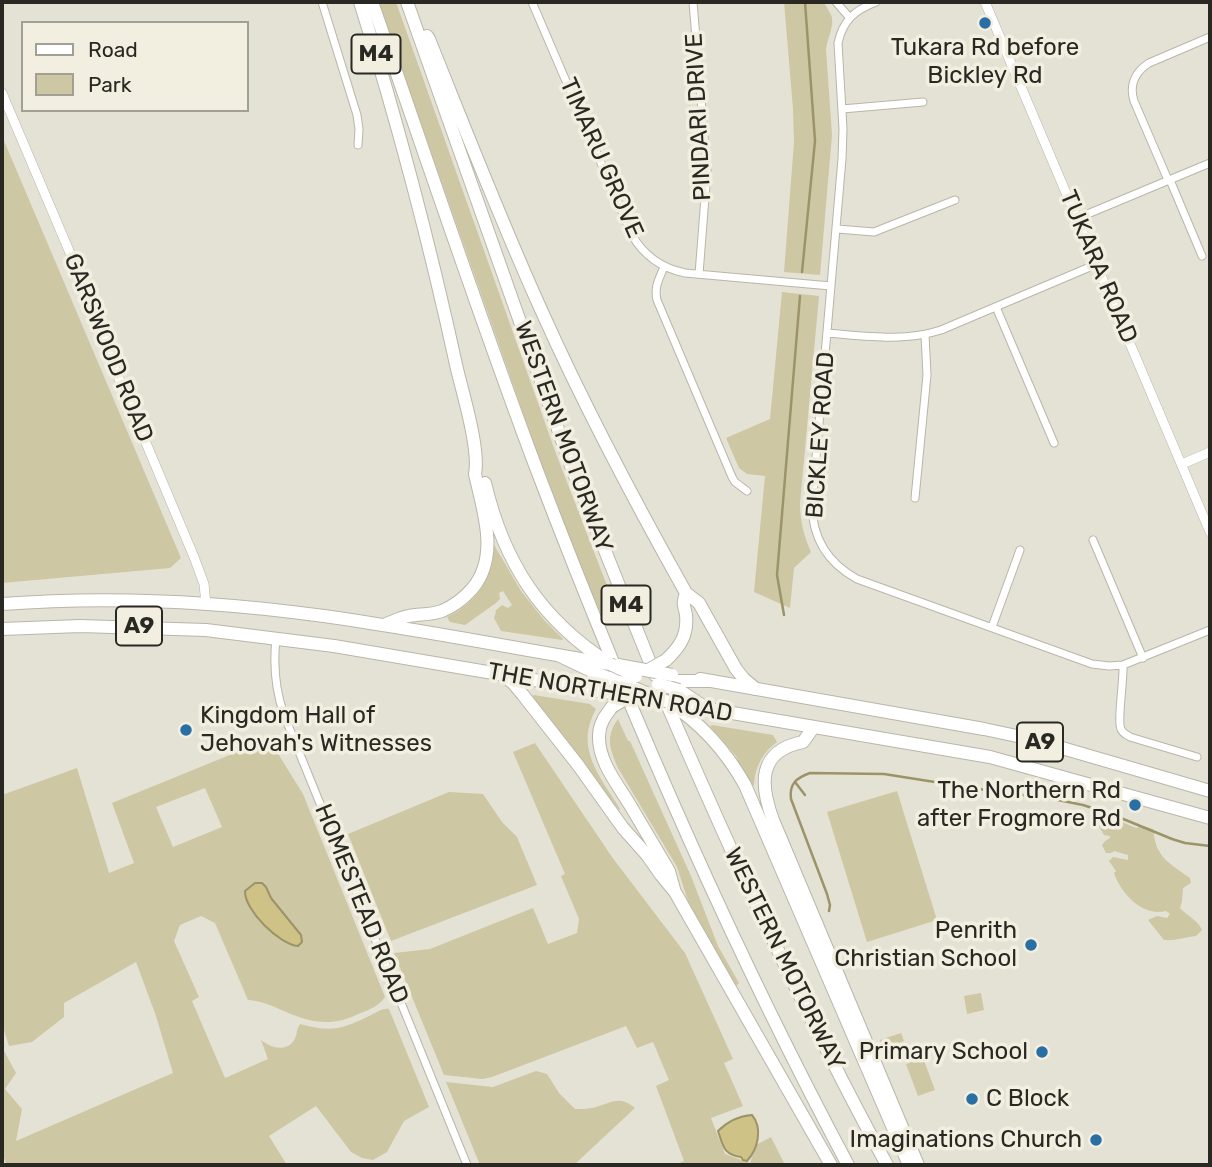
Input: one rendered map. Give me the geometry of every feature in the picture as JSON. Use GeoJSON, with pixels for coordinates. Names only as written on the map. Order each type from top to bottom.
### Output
{"type":"FeatureCollection","features":[{"type":"Feature","properties":{"kind":"highway","name":"M4"},"geometry":{"type":"LineString","coordinates":[[360,2],[433,259],[468,416],[488,552],[477,583],[455,605],[441,611],[410,615],[384,625]]}},
{"type":"Feature","properties":{"kind":"highway","name":"WESTERN MOTORWAY"},"geometry":{"type":"LineString","coordinates":[[372,2],[538,471],[641,731],[755,981],[848,1165]]}},
{"type":"Feature","properties":{"kind":"highway","name":"WESTERN MOTORWAY"},"geometry":{"type":"LineString","coordinates":[[407,2],[553,415],[641,644],[710,805],[772,939],[887,1165]]}},
{"type":"Feature","properties":{"kind":"highway"},"geometry":{"type":"LineString","coordinates":[[415,23],[429,39],[518,258],[557,346],[616,466],[686,593],[699,603],[736,668],[744,679],[757,689]]}},
{"type":"Feature","properties":{"kind":"highway","name":"M4"},"geometry":{"type":"LineString","coordinates":[[477,464],[483,472],[496,522],[514,565],[531,592],[573,637],[610,664]]}},
{"type":"Feature","properties":{"kind":"highway"},"geometry":{"type":"LineString","coordinates":[[560,656],[602,684],[620,682],[642,673],[666,660],[677,650],[684,637],[686,616],[682,604],[686,593]]}},
{"type":"Feature","properties":{"kind":"highway","name":"THE NORTHERN ROAD"},"geometry":{"type":"LineString","coordinates":[[2,604],[100,601],[206,604],[384,625],[610,664],[675,682],[711,681],[985,729],[1031,739],[1210,790]]}},
{"type":"Feature","properties":{"kind":"highway","name":"THE NORTHERN ROAD"},"geometry":{"type":"LineString","coordinates":[[2,629],[137,626],[206,630],[276,638],[565,685],[602,684],[668,702],[990,757],[1210,818]]}},
{"type":"Feature","properties":{"kind":"highway"},"geometry":{"type":"LineString","coordinates":[[642,673],[658,684]]}},
{"type":"Feature","properties":{"kind":"highway"},"geometry":{"type":"LineString","coordinates":[[501,674],[523,695],[675,892],[831,1165]]}},
{"type":"Feature","properties":{"kind":"highway"},"geometry":{"type":"LineString","coordinates":[[620,682],[636,693]]}},
{"type":"Feature","properties":{"kind":"highway"},"geometry":{"type":"LineString","coordinates":[[675,892],[669,871],[601,751],[600,726],[612,707],[658,684],[675,682],[706,709]]}},
{"type":"Feature","properties":{"kind":"highway"},"geometry":{"type":"LineString","coordinates":[[668,702],[691,719],[719,747],[745,785],[909,1165]]}},
{"type":"Feature","properties":{"kind":"highway"},"geometry":{"type":"LineString","coordinates":[[813,728],[803,742],[785,747],[772,759],[764,779],[765,798],[918,1165]]}},
{"type":"Feature","properties":{"kind":"highway"},"geometry":{"type":"LineString","coordinates":[[1170,779],[1210,782]]}},
{"type":"Feature","properties":{"kind":"highway"},"geometry":{"type":"LineString","coordinates":[[1170,779],[1210,798]]}},
{"type":"Feature","properties":{"kind":"street"},"geometry":{"type":"LineString","coordinates":[[322,2],[357,115],[358,145]]}},
{"type":"Feature","properties":{"kind":"street","name":"TIMARU GROVE"},"geometry":{"type":"LineString","coordinates":[[532,2],[632,235],[644,253],[664,267],[680,272],[831,286]]}},
{"type":"Feature","properties":{"kind":"street","name":"PINDARI DRIVE"},"geometry":{"type":"LineString","coordinates":[[693,2],[707,172],[699,274]]}},
{"type":"Feature","properties":{"kind":"street"},"geometry":{"type":"LineString","coordinates":[[835,2],[849,17],[876,2]]}},
{"type":"Feature","properties":{"kind":"street","name":"TUKARA ROAD"},"geometry":{"type":"LineString","coordinates":[[985,2],[1210,532]]}},
{"type":"Feature","properties":{"kind":"street","name":"BICKLEY ROAD"},"geometry":{"type":"LineString","coordinates":[[849,17],[838,43],[842,159],[812,504],[815,531],[822,547],[839,567],[857,579],[1092,664],[1123,665],[1210,629]]}},
{"type":"Feature","properties":{"kind":"street"},"geometry":{"type":"LineString","coordinates":[[1202,256],[1134,101],[1132,90],[1136,74],[1142,67],[1210,37]]}},
{"type":"Feature","properties":{"kind":"street"},"geometry":{"type":"LineString","coordinates":[[1129,68],[1136,74]]}},
{"type":"Feature","properties":{"kind":"street","name":"GARSWOOD ROAD"},"geometry":{"type":"LineString","coordinates":[[2,93],[104,332],[108,355],[194,557],[204,584],[206,604]]}},
{"type":"Feature","properties":{"kind":"street"},"geometry":{"type":"LineString","coordinates":[[842,109],[923,102]]}},
{"type":"Feature","properties":{"kind":"street"},"geometry":{"type":"LineString","coordinates":[[1077,218],[1210,163]]}},
{"type":"Feature","properties":{"kind":"street"},"geometry":{"type":"LineString","coordinates":[[836,229],[874,232],[955,200]]}},
{"type":"Feature","properties":{"kind":"street"},"geometry":{"type":"LineString","coordinates":[[827,333],[896,338],[925,335],[1097,264]]}},
{"type":"Feature","properties":{"kind":"street"},"geometry":{"type":"LineString","coordinates":[[664,267],[657,283],[657,300],[732,477],[747,491]]}},
{"type":"Feature","properties":{"kind":"street"},"geometry":{"type":"LineString","coordinates":[[996,307],[1054,443]]}},
{"type":"Feature","properties":{"kind":"street"},"geometry":{"type":"LineString","coordinates":[[915,498],[927,375],[925,335]]}},
{"type":"Feature","properties":{"kind":"street"},"geometry":{"type":"LineString","coordinates":[[1182,464],[1210,452]]}},
{"type":"Feature","properties":{"kind":"street"},"geometry":{"type":"LineString","coordinates":[[1093,540],[1143,658]]}},
{"type":"Feature","properties":{"kind":"street"},"geometry":{"type":"LineString","coordinates":[[992,627],[1020,550]]}},
{"type":"Feature","properties":{"kind":"street","name":"HOMESTEAD ROAD"},"geometry":{"type":"LineString","coordinates":[[276,638],[274,676],[284,715],[467,1165]]}},
{"type":"Feature","properties":{"kind":"street"},"geometry":{"type":"LineString","coordinates":[[1123,665],[1120,723],[1123,732],[1130,737],[1197,757]]}},
{"type":"Feature","properties":{"kind":"green space"},"geometry":{"type":"Polygon","coordinates":[[[378,2],[396,2],[555,451],[623,627],[617,620],[607,621],[593,601],[539,458],[378,2]]]}},
{"type":"Feature","properties":{"kind":"green space"},"geometry":{"type":"Polygon","coordinates":[[[784,2],[824,2],[832,18],[826,49],[832,135],[820,275],[784,272],[794,142],[784,2]]]}},
{"type":"Feature","properties":{"kind":"green space"},"geometry":{"type":"Polygon","coordinates":[[[2,136],[181,558],[170,568],[2,583],[2,136]]]}},
{"type":"Feature","properties":{"kind":"green space"},"geometry":{"type":"Polygon","coordinates":[[[782,292],[819,296],[800,504],[803,528],[811,552],[794,568],[790,608],[754,592],[765,476],[747,474],[739,468],[726,438],[770,419],[782,292]]]}},
{"type":"Feature","properties":{"kind":"green space"},"geometry":{"type":"Polygon","coordinates":[[[493,543],[521,591],[562,640],[501,631],[494,618],[495,611],[502,605],[508,608],[512,605],[503,591],[499,593],[500,599],[496,603],[465,625],[450,622],[447,617],[468,604],[482,587],[490,568],[493,543]]]}},
{"type":"Feature","properties":{"kind":"green space"},"geometry":{"type":"Polygon","coordinates":[[[532,696],[590,704],[596,709],[590,723],[589,749],[592,761],[619,810],[532,696]]]}},
{"type":"Feature","properties":{"kind":"green space"},"geometry":{"type":"Polygon","coordinates":[[[618,719],[691,876],[718,946],[739,983],[736,986],[689,904],[677,867],[618,768],[610,737],[618,719]]]}},
{"type":"Feature","properties":{"kind":"green space"},"geometry":{"type":"Polygon","coordinates":[[[710,726],[773,735],[777,742],[760,761],[754,785],[750,786],[736,756],[710,726]]]}},
{"type":"Feature","properties":{"kind":"green space"},"geometry":{"type":"Polygon","coordinates":[[[269,739],[303,794],[385,997],[370,1009],[339,1021],[321,1022],[303,1018],[258,1001],[248,1000],[215,923],[201,916],[180,925],[174,941],[199,997],[192,1001],[225,1078],[268,1059],[261,1040],[270,1046],[285,1047],[293,1041],[300,1024],[335,1028],[389,1009],[429,1107],[404,1121],[387,1152],[373,1160],[351,1152],[316,1106],[269,1136],[287,1165],[7,1165],[2,1156],[2,1047],[16,1073],[5,1089],[22,1109],[16,1141],[173,1073],[136,962],[64,1003],[64,1017],[32,1042],[9,1046],[2,1024],[2,795],[77,768],[109,873],[134,863],[112,803],[269,739]],[[205,788],[156,807],[173,847],[222,827],[205,788]]]}},
{"type":"Feature","properties":{"kind":"green space"},"geometry":{"type":"Polygon","coordinates":[[[535,743],[612,857],[685,953],[733,1059],[724,1063],[743,1106],[711,1118],[725,1154],[750,1163],[756,1145],[771,1137],[785,1165],[675,1165],[684,1161],[656,1086],[669,1080],[653,1042],[637,1048],[626,1026],[492,1077],[482,1079],[444,1075],[394,953],[430,949],[533,908],[548,944],[577,933],[579,919],[561,876],[565,874],[513,752],[535,743]]]}},
{"type":"Feature","properties":{"kind":"green space"},"geometry":{"type":"Polygon","coordinates":[[[897,791],[937,920],[867,942],[827,812],[897,791]]]}},
{"type":"Feature","properties":{"kind":"green space"},"geometry":{"type":"Polygon","coordinates":[[[449,792],[483,794],[502,822],[517,837],[537,885],[391,941],[348,834],[449,792]]]}},
{"type":"Feature","properties":{"kind":"green space"},"geometry":{"type":"Polygon","coordinates":[[[1110,817],[1136,828],[1143,826],[1153,829],[1160,853],[1190,878],[1191,883],[1183,888],[1180,908],[1202,930],[1196,936],[1164,940],[1148,920],[1157,916],[1167,918],[1170,914],[1166,911],[1149,911],[1127,896],[1109,861],[1113,857],[1128,860],[1128,855],[1114,851],[1106,853],[1102,845],[1110,836],[1104,835],[1097,823],[1110,817]]]}},
{"type":"Feature","properties":{"kind":"green space"},"geometry":{"type":"Polygon","coordinates":[[[981,993],[984,1010],[967,1014],[964,996],[981,993]]]}},
{"type":"Feature","properties":{"kind":"green space"},"geometry":{"type":"Polygon","coordinates":[[[901,1033],[904,1041],[883,1049],[880,1040],[901,1033]]]}},
{"type":"Feature","properties":{"kind":"green space"},"geometry":{"type":"Polygon","coordinates":[[[923,1058],[935,1090],[918,1096],[906,1064],[923,1058]]]}},
{"type":"Feature","properties":{"kind":"green space"},"geometry":{"type":"Polygon","coordinates":[[[536,1071],[547,1074],[559,1093],[575,1109],[592,1108],[614,1101],[635,1108],[574,1165],[480,1165],[446,1082],[493,1087],[536,1071]]]}},
{"type":"Feature","properties":{"kind":"shaded area"},"geometry":{"type":"Polygon","coordinates":[[[255,883],[262,883],[266,887],[271,898],[301,935],[302,942],[298,946],[273,933],[250,907],[245,891],[255,883]]]}},
{"type":"Feature","properties":{"kind":"shaded area"},"geometry":{"type":"Polygon","coordinates":[[[752,1115],[758,1138],[747,1161],[727,1152],[718,1131],[734,1120],[752,1115]]]}},
{"type":"Feature","properties":{"kind":"waterway"},"geometry":{"type":"LineString","coordinates":[[802,272],[815,141],[805,2]]}},
{"type":"Feature","properties":{"kind":"waterway"},"geometry":{"type":"LineString","coordinates":[[784,615],[777,575],[800,296]]}},
{"type":"Feature","properties":{"kind":"waterway"},"geometry":{"type":"LineString","coordinates":[[829,911],[827,894],[791,799],[794,782],[810,773],[884,774],[1036,796],[1083,805],[1172,839],[1210,846]]}},
{"type":"Feature","properties":{"kind":"waterway"},"geometry":{"type":"LineString","coordinates":[[795,782],[805,795]]}},
{"type":"Feature","properties":{"kind":"place","name":"Tukara Rd before Bickley Rd"},"geometry":{"type":"Point","coordinates":[985,23]}},
{"type":"Feature","properties":{"kind":"place","name":"Kingdom Hall of Jehovah's Witnesses"},"geometry":{"type":"Point","coordinates":[186,730]}},
{"type":"Feature","properties":{"kind":"place","name":"The Northern Rd after Frogmore Rd"},"geometry":{"type":"Point","coordinates":[1135,805]}},
{"type":"Feature","properties":{"kind":"place","name":"Penrith Christian School"},"geometry":{"type":"Point","coordinates":[1031,945]}},
{"type":"Feature","properties":{"kind":"place","name":"Primary School"},"geometry":{"type":"Point","coordinates":[1042,1052]}},
{"type":"Feature","properties":{"kind":"place","name":"C Block"},"geometry":{"type":"Point","coordinates":[972,1099]}},
{"type":"Feature","properties":{"kind":"place","name":"Imaginations Church"},"geometry":{"type":"Point","coordinates":[1096,1140]}}]}
